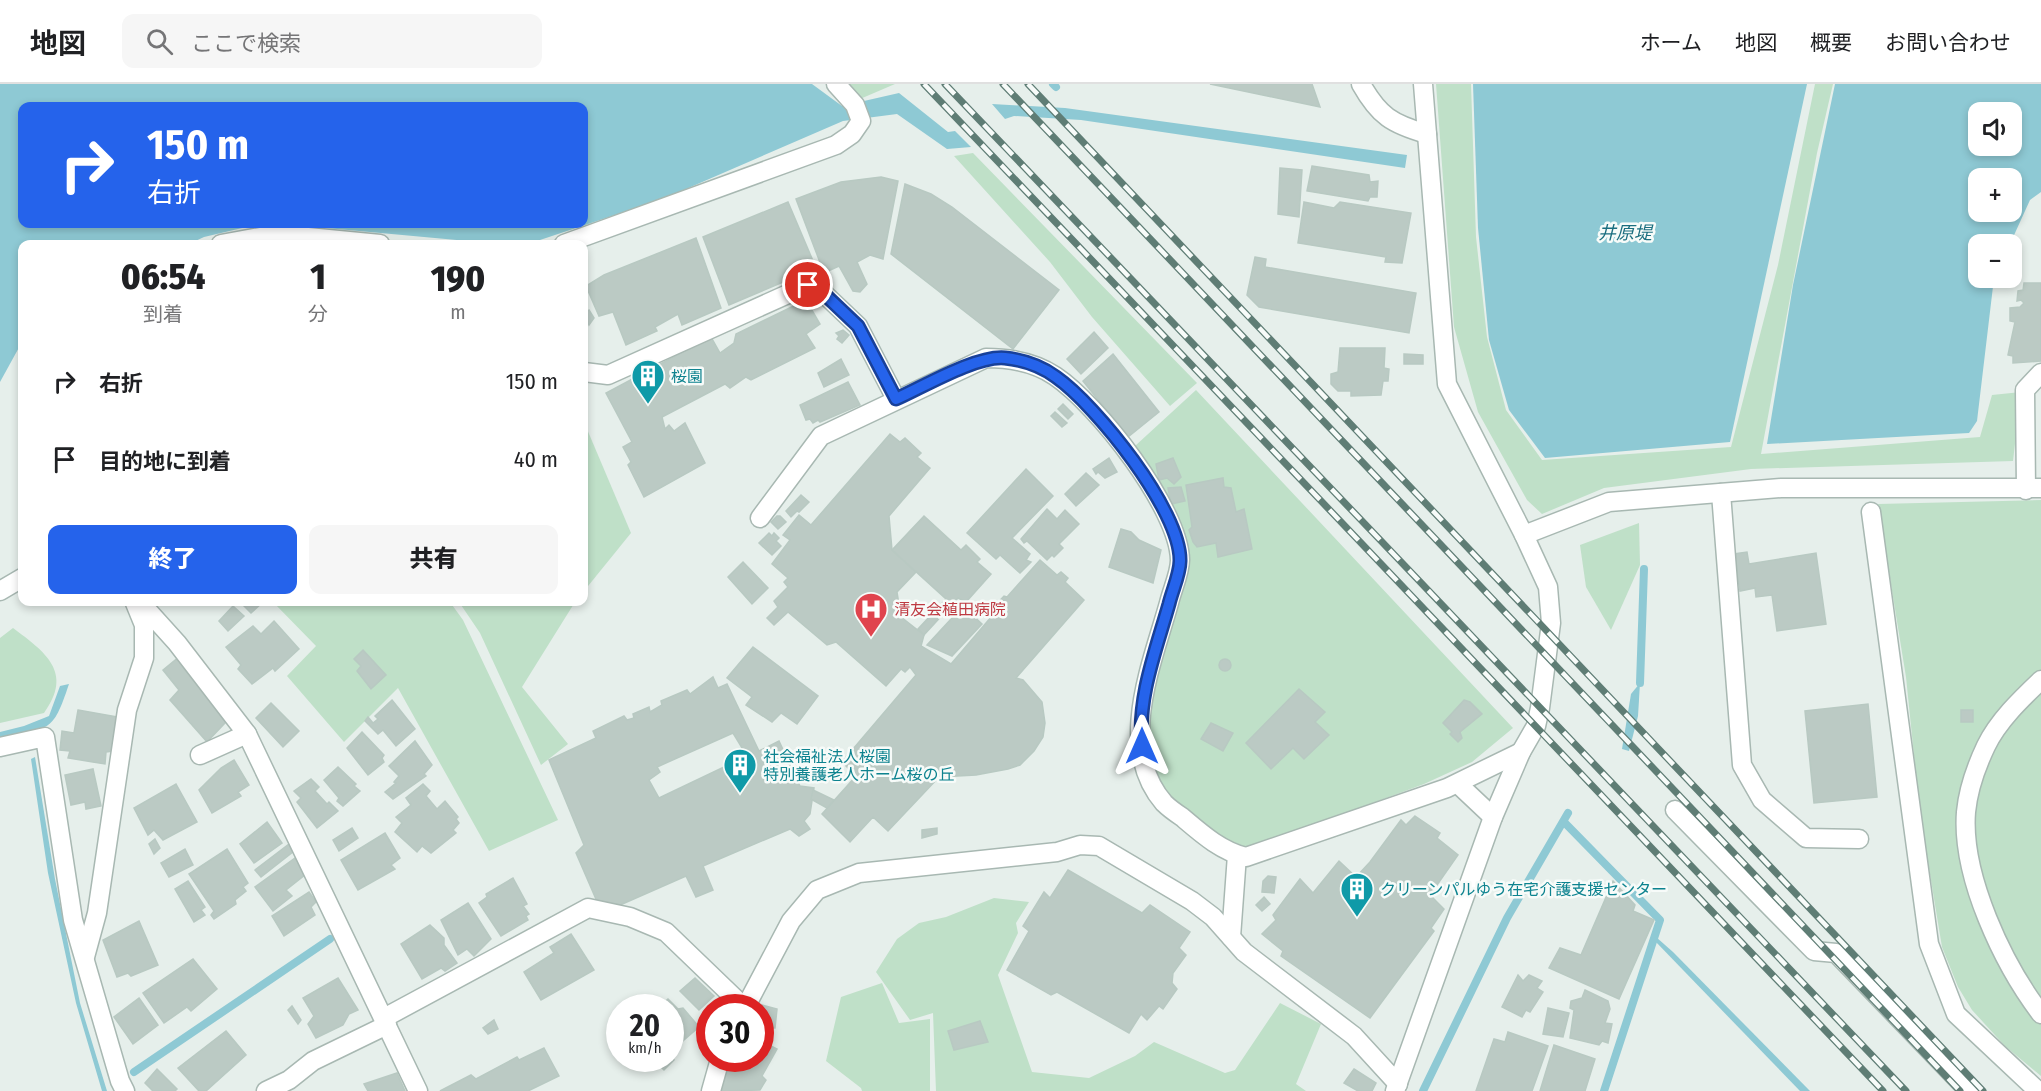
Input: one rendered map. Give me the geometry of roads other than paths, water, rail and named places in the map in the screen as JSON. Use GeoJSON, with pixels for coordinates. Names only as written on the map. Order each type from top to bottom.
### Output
{"type":"FeatureCollection","features":[{"type":"Feature","properties":{"kind":"street"},"geometry":{"type":"LineString","coordinates":[[575,240],[836,145],[852,134],[861,121],[855,105],[836,84]]}},
{"type":"Feature","properties":{"kind":"street"},"geometry":{"type":"LineString","coordinates":[[1361,84],[1372,104],[1397,125],[1427,134]]}},
{"type":"Feature","properties":{"kind":"street"},"geometry":{"type":"LineString","coordinates":[[1396,1087],[1493,817],[1521,752],[1536,726],[1551,623],[1548,587],[1447,384],[1423,84]]}},
{"type":"Feature","properties":{"kind":"street"},"geometry":{"type":"LineString","coordinates":[[243,240],[277,234],[339,240]]}},
{"type":"Feature","properties":{"kind":"street"},"geometry":{"type":"LineString","coordinates":[[588,372],[608,375],[808,285],[818,288],[858,326],[896,399]]}},
{"type":"Feature","properties":{"kind":"street"},"geometry":{"type":"LineString","coordinates":[[760,518],[821,436],[986,358],[1005,358],[1030,363],[1055,376],[1120,440],[1148,480],[1177,537],[1180,561],[1146,687],[1140,727],[1144,765],[1164,802],[1211,842],[1246,857],[1458,784],[1521,752]]}},
{"type":"Feature","properties":{"kind":"street"},"geometry":{"type":"LineString","coordinates":[[1524,535],[1609,502],[1780,488],[2033,489],[2025,390],[2041,373]]}},
{"type":"Feature","properties":{"kind":"street"},"geometry":{"type":"LineString","coordinates":[[1720,493],[1742,765],[1762,800],[1806,838],[1860,839]]}},
{"type":"Feature","properties":{"kind":"street"},"geometry":{"type":"LineString","coordinates":[[1871,512],[1929,944],[1956,1014],[2038,1091]]}},
{"type":"Feature","properties":{"kind":"street"},"geometry":{"type":"LineString","coordinates":[[0,591],[18,580]]}},
{"type":"Feature","properties":{"kind":"street"},"geometry":{"type":"LineString","coordinates":[[85,959],[97,913],[127,710],[144,658],[144,625],[136,606]]}},
{"type":"Feature","properties":{"kind":"street"},"geometry":{"type":"LineString","coordinates":[[144,606],[177,643],[247,734],[418,1091]]}},
{"type":"Feature","properties":{"kind":"street"},"geometry":{"type":"LineString","coordinates":[[2041,680],[2002,721],[1986,745],[1966,812],[1969,849],[1989,922],[2010,968],[2041,1014]]}},
{"type":"Feature","properties":{"kind":"street"},"geometry":{"type":"LineString","coordinates":[[200,755],[247,734]]}},
{"type":"Feature","properties":{"kind":"street"},"geometry":{"type":"LineString","coordinates":[[0,747],[45,737],[74,920],[120,1081],[125,1091]]}},
{"type":"Feature","properties":{"kind":"street"},"geometry":{"type":"LineString","coordinates":[[1458,784],[1493,817]]}},
{"type":"Feature","properties":{"kind":"street"},"geometry":{"type":"LineString","coordinates":[[1675,810],[1814,951],[1836,952],[1969,1091]]}},
{"type":"Feature","properties":{"kind":"street"},"geometry":{"type":"LineString","coordinates":[[753,994],[792,921],[817,890],[860,873],[1058,852],[1080,845],[1100,846],[1192,901],[1212,917],[1244,952],[1354,1036],[1396,1087]]}},
{"type":"Feature","properties":{"kind":"street"},"geometry":{"type":"LineString","coordinates":[[1231,937],[1237,855]]}},
{"type":"Feature","properties":{"kind":"street"},"geometry":{"type":"LineString","coordinates":[[266,1091],[289,1080],[313,1061],[588,908],[630,917],[666,932],[730,994]]}},
{"type":"Feature","properties":{"kind":"street"},"geometry":{"type":"LineString","coordinates":[[711,1091],[716,1072]]}},
{"type":"Feature","properties":{"kind":"water"},"geometry":{"type":"Polygon","coordinates":[[[0,84],[812,84],[842,106],[899,93],[948,132],[955,131],[971,147],[947,149],[897,114],[843,121],[663,199],[588,224],[588,102],[18,102],[18,228],[242,228],[198,240],[18,240],[18,349],[0,382],[0,84]]]}},
{"type":"Feature","properties":{"kind":"water","name":"井原堤"},"geometry":{"type":"Polygon","coordinates":[[[1473,84],[1807,84],[1730,442],[1545,458],[1509,410],[1489,340],[1478,228],[1473,84]]]}},
{"type":"Feature","properties":{"kind":"water"},"geometry":{"type":"Polygon","coordinates":[[[1835,84],[2041,84],[2041,192],[2030,200],[2022,218],[2022,168],[1968,168],[1968,222],[2020,222],[2015,234],[1968,234],[1968,288],[1993,288],[1977,421],[1969,433],[1767,444],[1793,285],[1835,84]]]}},
{"type":"Feature","properties":{"kind":"water"},"geometry":{"type":"Polygon","coordinates":[[[992,104],[1065,108],[1407,155],[1405,168],[1081,120],[1014,116],[1005,119],[992,104]]]}},
{"type":"Feature","properties":{"kind":"water"},"geometry":{"type":"Polygon","coordinates":[[[326,228],[576,228],[540,240],[457,240],[326,228]]]}},
{"type":"Feature","properties":{"kind":"water"},"geometry":{"type":"Polygon","coordinates":[[[1640,683],[1638,716],[1629,751],[1622,749],[1631,694],[1640,683]]]}},
{"type":"Feature","properties":{"kind":"water"},"geometry":{"type":"Polygon","coordinates":[[[69,684],[58,712],[47,726],[0,737],[0,732],[49,716],[60,686],[69,684]]]}},
{"type":"Feature","properties":{"kind":"water"},"geometry":{"type":"Polygon","coordinates":[[[35,757],[55,879],[80,1003],[107,1091],[102,1091],[76,1003],[48,873],[31,759],[35,757]]]}},
{"type":"Feature","properties":{"kind":"water"},"geometry":{"type":"Polygon","coordinates":[[[1656,937],[1810,1091],[1800,1091],[1655,941],[1656,937]]]}},
{"type":"Feature","properties":{"kind":"waterway"},"geometry":{"type":"LineString","coordinates":[[1053,84],[1056,87]]}},
{"type":"Feature","properties":{"kind":"waterway"},"geometry":{"type":"LineString","coordinates":[[1640,683],[1644,569]]}},
{"type":"Feature","properties":{"kind":"waterway"},"geometry":{"type":"LineString","coordinates":[[1423,1091],[1507,918],[1568,813]]}},
{"type":"Feature","properties":{"kind":"waterway"},"geometry":{"type":"LineString","coordinates":[[1564,822],[1660,920],[1604,1091]]}},
{"type":"Feature","properties":{"kind":"waterway"},"geometry":{"type":"LineString","coordinates":[[134,1072],[330,939]]}},
{"type":"Feature","properties":{"kind":"railway"},"geometry":{"type":"LineString","coordinates":[[924,84],[1883,1091]]}},
{"type":"Feature","properties":{"kind":"railway"},"geometry":{"type":"LineString","coordinates":[[945,84],[1906,1091]]}},
{"type":"Feature","properties":{"kind":"railway"},"geometry":{"type":"LineString","coordinates":[[1003,84],[1960,1091]]}},
{"type":"Feature","properties":{"kind":"railway"},"geometry":{"type":"LineString","coordinates":[[1028,84],[1983,1091]]}},
{"type":"Feature","properties":{"kind":"place","name":"桜園"},"geometry":{"type":"Point","coordinates":[648,405]}},
{"type":"Feature","properties":{"kind":"place","name":"清友会植田病院"},"geometry":{"type":"Point","coordinates":[871,638]}},
{"type":"Feature","properties":{"kind":"place","name":"社会福祉法人桜園 特別養護老人ホーム桜の丘"},"geometry":{"type":"Point","coordinates":[740,794]}},
{"type":"Feature","properties":{"kind":"place","name":"クリーンパルゆう在宅介護支援センター"},"geometry":{"type":"Point","coordinates":[1357,918]}}]}
